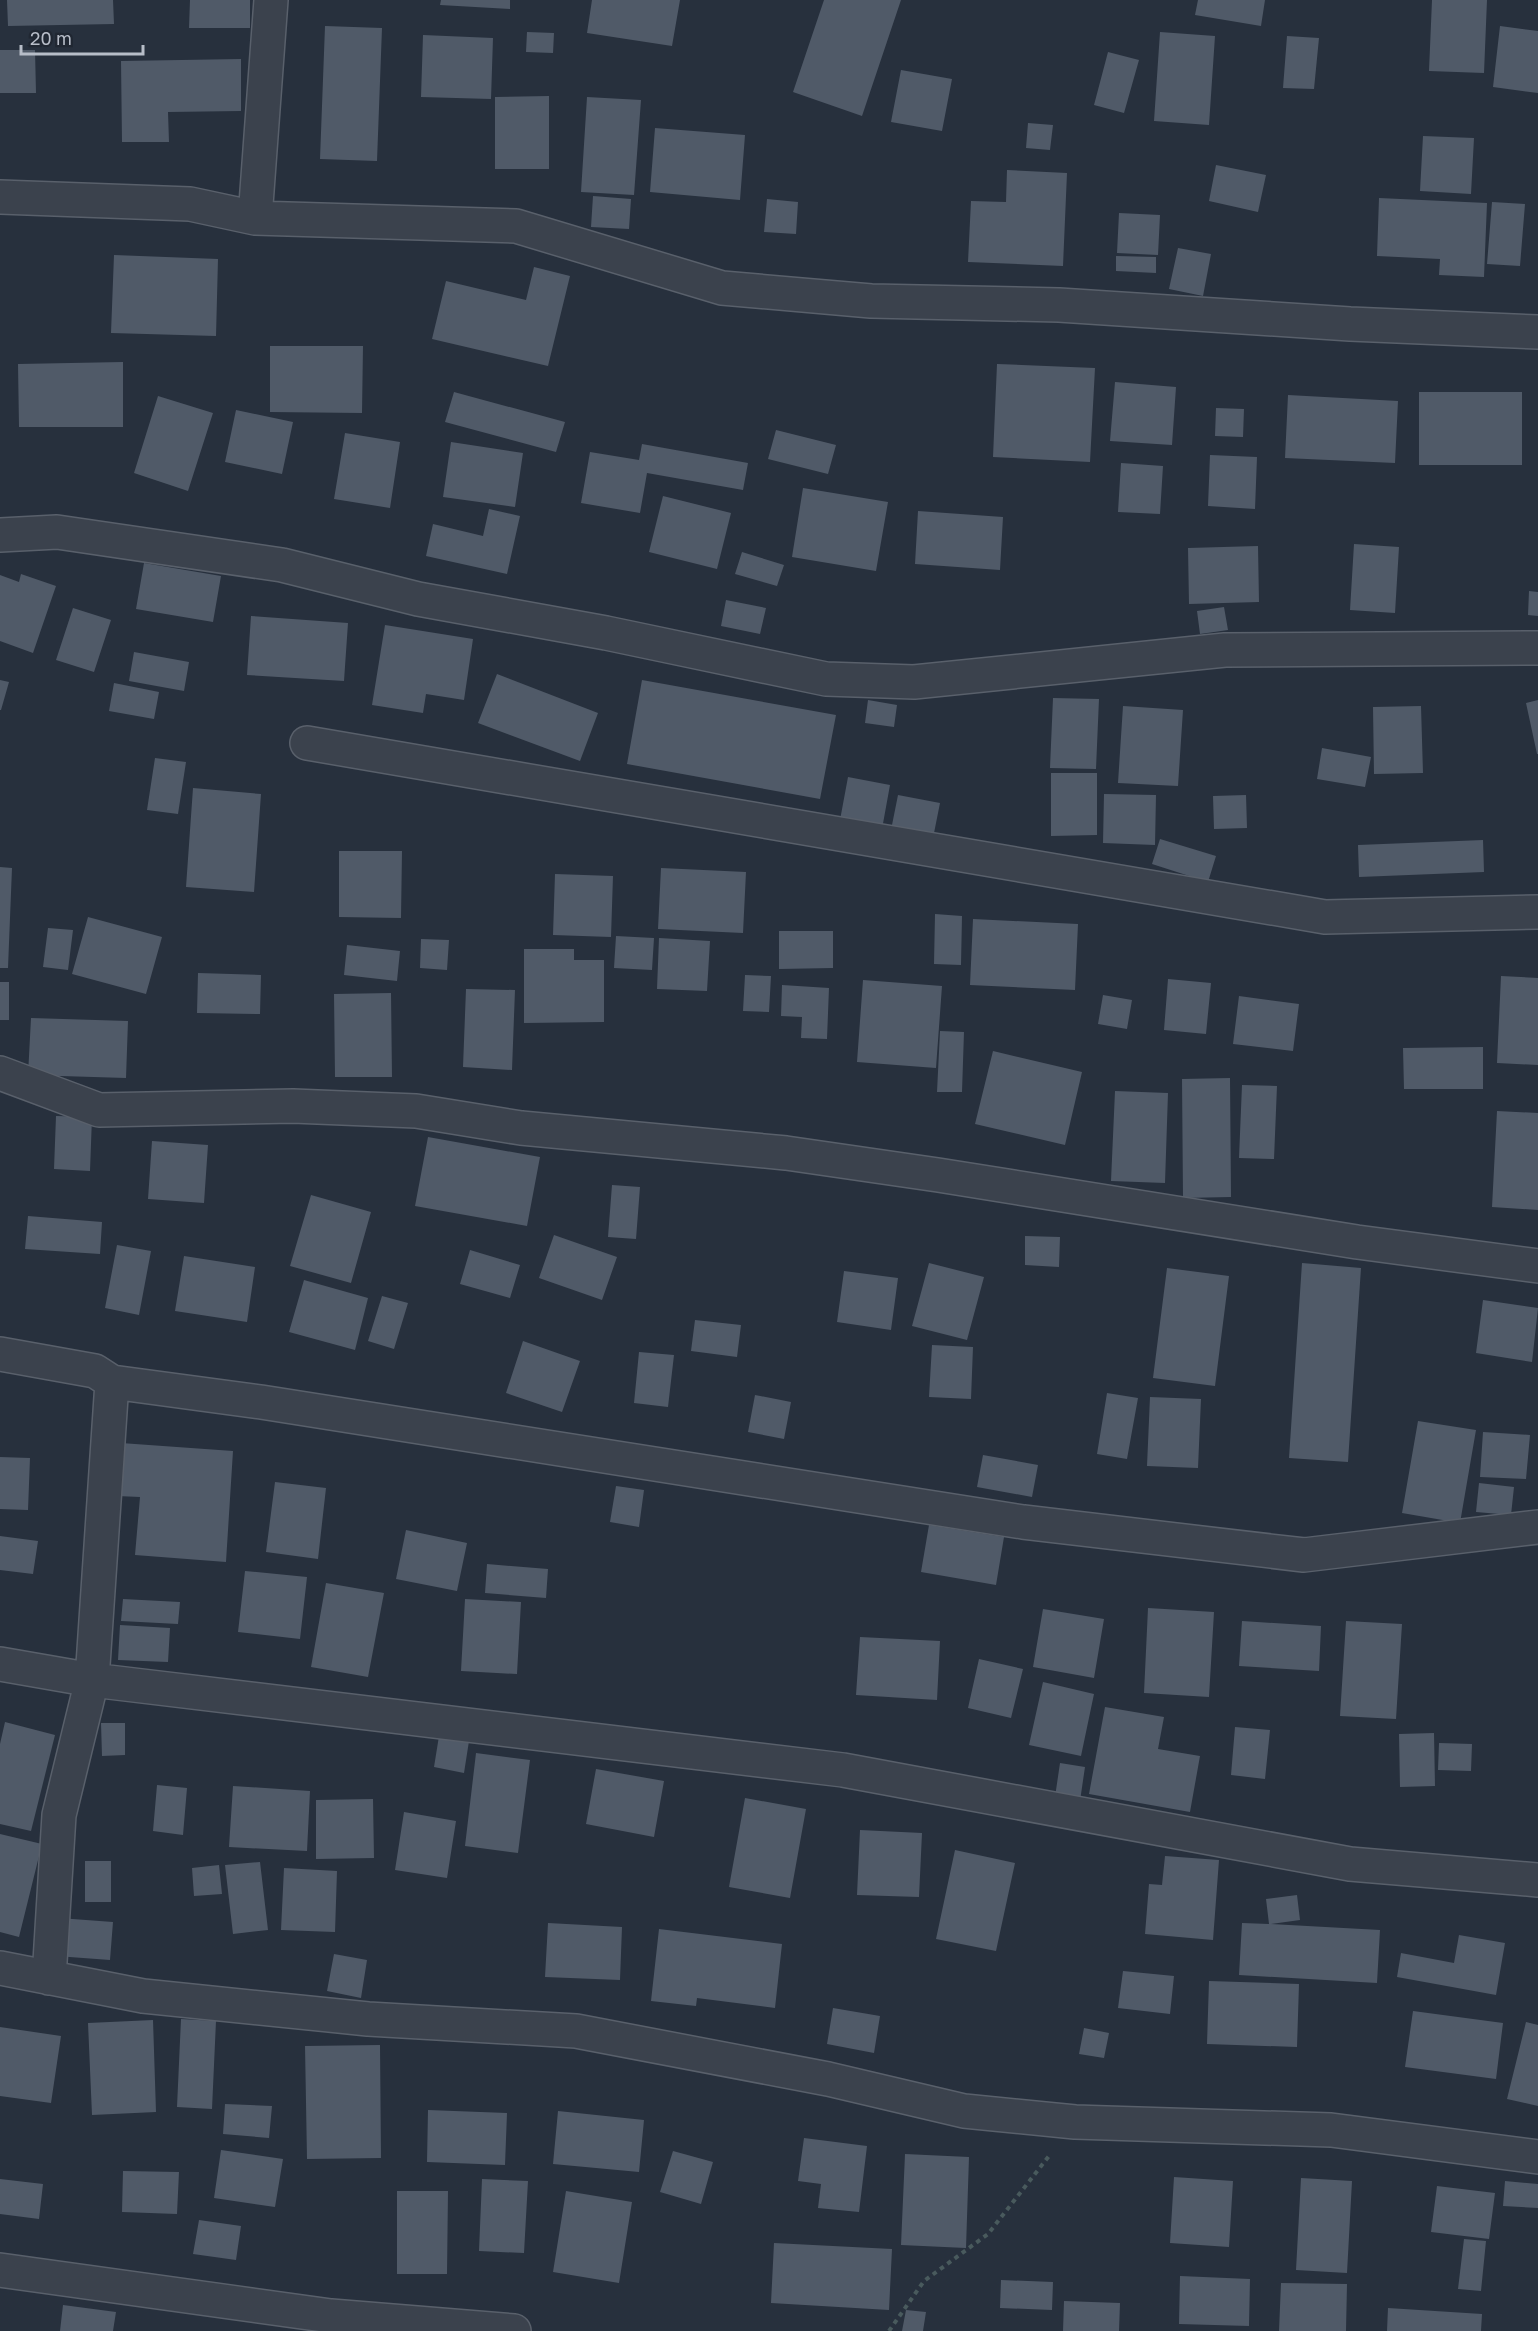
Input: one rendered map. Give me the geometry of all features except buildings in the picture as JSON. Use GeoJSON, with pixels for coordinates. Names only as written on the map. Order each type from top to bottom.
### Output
{"type":"FeatureCollection","features":[{"type":"Feature","properties":{"kind":"street"},"geometry":{"type":"LineString","coordinates":[[255,218],[271,0]]}},
{"type":"Feature","properties":{"kind":"street"},"geometry":{"type":"LineString","coordinates":[[0,197],[190,204],[255,218],[516,226],[722,288],[871,301],[1059,305],[1350,324],[1538,332]]}},
{"type":"Feature","properties":{"kind":"street"},"geometry":{"type":"LineString","coordinates":[[0,535],[57,532],[282,565],[418,599],[606,633],[826,679],[914,682],[1225,650],[1538,648]]}},
{"type":"Feature","properties":{"kind":"street"},"geometry":{"type":"LineString","coordinates":[[307,743],[1325,916],[1538,912]]}},
{"type":"Feature","properties":{"kind":"street"},"geometry":{"type":"LineString","coordinates":[[0,1072],[99,1110],[293,1106],[416,1112],[521,1128],[786,1153],[1357,1242],[1538,1266]]}},
{"type":"Feature","properties":{"kind":"street"},"geometry":{"type":"LineString","coordinates":[[0,1354],[94,1371],[112,1382],[261,1402],[1023,1522],[1304,1555],[1538,1527]]}},
{"type":"Feature","properties":{"kind":"street"},"geometry":{"type":"LineString","coordinates":[[49,1978],[59,1815],[92,1680],[112,1382]]}},
{"type":"Feature","properties":{"kind":"street"},"geometry":{"type":"LineString","coordinates":[[0,1664],[92,1680],[843,1770],[1350,1864],[1538,1880]]}},
{"type":"Feature","properties":{"kind":"street"},"geometry":{"type":"LineString","coordinates":[[0,1968],[143,1996],[368,2019],[576,2031],[828,2079],[964,2110],[1075,2122],[1331,2130],[1538,2157]]}},
{"type":"Feature","properties":{"kind":"street"},"geometry":{"type":"LineString","coordinates":[[0,2270],[331,2316],[514,2331]]}},
{"type":"Feature","properties":{"kind":"path"},"geometry":{"type":"LineString","coordinates":[[889,2331],[924,2281],[988,2234],[1075,2122]]}}]}
